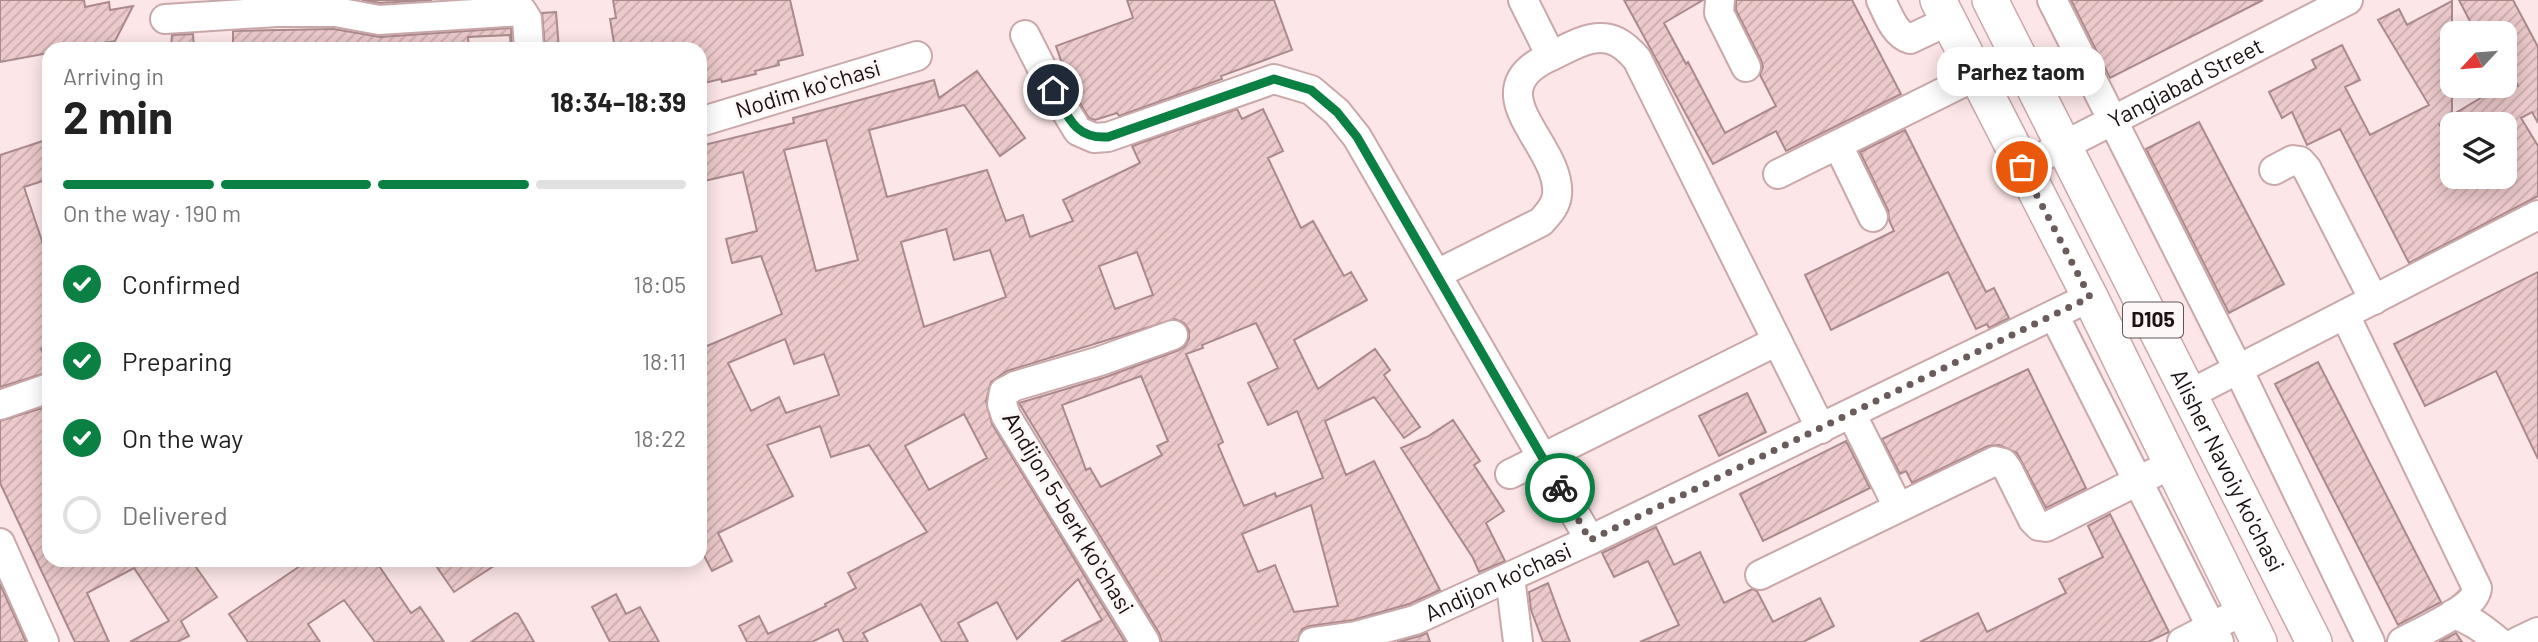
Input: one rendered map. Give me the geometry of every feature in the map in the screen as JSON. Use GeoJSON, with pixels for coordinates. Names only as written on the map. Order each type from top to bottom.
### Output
{"type":"FeatureCollection","features":[{"type":"Feature","properties":{"kind":"main road","name":"Alisher Navoiy ko'chasi"},"geometry":{"type":"LineString","coordinates":[[1990,0],[2314,642]]}},
{"type":"Feature","properties":{"kind":"main road","name":"Alisher Navoiy ko'chasi"},"geometry":{"type":"LineString","coordinates":[[1943,11],[2090,297],[2259,642]]}},
{"type":"Feature","properties":{"kind":"street"},"geometry":{"type":"LineString","coordinates":[[1523,0],[1551,56]]}},
{"type":"Feature","properties":{"kind":"street"},"geometry":{"type":"LineString","coordinates":[[1720,0],[1719,13],[1746,67]]}},
{"type":"Feature","properties":{"kind":"street"},"geometry":{"type":"LineString","coordinates":[[1881,0],[1895,27],[1902,36],[1910,39],[1943,11]]}},
{"type":"Feature","properties":{"kind":"street"},"geometry":{"type":"LineString","coordinates":[[2052,0],[2238,369],[2370,642]]}},
{"type":"Feature","properties":{"kind":"street","name":"Yangiabad Street"},"geometry":{"type":"LineString","coordinates":[[2022,167],[2348,0]]}},
{"type":"Feature","properties":{"kind":"street"},"geometry":{"type":"LineString","coordinates":[[165,19],[277,6],[379,20],[522,11],[527,19],[529,42]]}},
{"type":"Feature","properties":{"kind":"street"},"geometry":{"type":"LineString","coordinates":[[1025,35],[1077,131],[1094,138],[1108,137],[1274,79],[1311,90],[1337,112],[1357,137],[1590,540]]}},
{"type":"Feature","properties":{"kind":"street"},"geometry":{"type":"LineString","coordinates":[[1437,274],[1541,222],[1553,209],[1558,196],[1556,177],[1520,106],[1517,89],[1523,74],[1533,65],[1584,40],[1604,37],[1624,45],[1637,59],[1821,429]]}},
{"type":"Feature","properties":{"kind":"street","name":"Nodim koʻchasi"},"geometry":{"type":"LineString","coordinates":[[707,120],[917,56]]}},
{"type":"Feature","properties":{"kind":"street"},"geometry":{"type":"LineString","coordinates":[[1778,174],[1976,76]]}},
{"type":"Feature","properties":{"kind":"street"},"geometry":{"type":"LineString","coordinates":[[1838,145],[1873,217]]}},
{"type":"Feature","properties":{"kind":"street"},"geometry":{"type":"LineString","coordinates":[[2274,170],[2293,160],[2300,161],[2374,300]]}},
{"type":"Feature","properties":{"kind":"street"},"geometry":{"type":"LineString","coordinates":[[2190,394],[2538,215]]}},
{"type":"Feature","properties":{"kind":"street","name":"Andijon ko'chasi"},"geometry":{"type":"LineString","coordinates":[[1313,642],[1356,636],[1415,620],[1852,415],[2090,297]]}},
{"type":"Feature","properties":{"kind":"street"},"geometry":{"type":"LineString","coordinates":[[2054,315],[2216,635]]}},
{"type":"Feature","properties":{"kind":"street"},"geometry":{"type":"LineString","coordinates":[[2345,316],[2477,588],[2477,595],[2470,602],[2402,642]]}},
{"type":"Feature","properties":{"kind":"street","name":"Аndijon 5-berk koʻchasi"},"geometry":{"type":"LineString","coordinates":[[1145,642],[1006,416],[1002,404],[1004,392],[1015,386],[1100,361],[1173,335]]}},
{"type":"Feature","properties":{"kind":"street"},"geometry":{"type":"LineString","coordinates":[[1510,474],[1777,341]]}},
{"type":"Feature","properties":{"kind":"street"},"geometry":{"type":"LineString","coordinates":[[0,405],[42,390]]}},
{"type":"Feature","properties":{"kind":"street"},"geometry":{"type":"LineString","coordinates":[[1852,415],[1898,507]]}},
{"type":"Feature","properties":{"kind":"street"},"geometry":{"type":"LineString","coordinates":[[1760,575],[1995,461],[2003,463],[2008,470],[2033,520],[2039,526],[2051,525],[2172,464]]}},
{"type":"Feature","properties":{"kind":"street"},"geometry":{"type":"LineString","coordinates":[[0,543],[43,642]]}},
{"type":"Feature","properties":{"kind":"street"},"geometry":{"type":"LineString","coordinates":[[1510,577],[1518,642]]}},
{"type":"Feature","properties":{"kind":"street"},"geometry":{"type":"LineString","coordinates":[[2182,642],[2216,635],[2244,611]]}},
{"type":"Feature","properties":{"kind":"street"},"geometry":{"type":"LineString","coordinates":[[2453,614],[2480,625],[2500,642]]}},
{"type":"Feature","properties":{"kind":"street"},"geometry":{"type":"LineString","coordinates":[[2517,642],[2538,632]]}},
{"type":"Feature","properties":{"kind":"building"},"geometry":{"type":"Polygon","coordinates":[[[0,0],[84,0],[85,7],[109,2],[110,10],[133,6],[115,41],[42,42],[42,54],[0,62],[0,0]]]}},
{"type":"Feature","properties":{"kind":"building"},"geometry":{"type":"Polygon","coordinates":[[[362,0],[432,0],[380,3],[362,0]]]}},
{"type":"Feature","properties":{"kind":"building"},"geometry":{"type":"Polygon","coordinates":[[[613,0],[790,0],[803,55],[778,61],[779,65],[755,71],[756,74],[722,82],[721,79],[707,82],[707,42],[614,42],[610,19],[616,18],[613,0]]]}},
{"type":"Feature","properties":{"kind":"building"},"geometry":{"type":"Polygon","coordinates":[[[1127,0],[1274,0],[1292,50],[1221,76],[1222,79],[1119,116],[1117,113],[1095,120],[1089,118],[1070,87],[1056,46],[1133,18],[1127,0]]]}},
{"type":"Feature","properties":{"kind":"building"},"geometry":{"type":"Polygon","coordinates":[[[1624,0],[1703,0],[1664,23],[1725,133],[1776,106],[1760,75],[1763,67],[1761,60],[1736,10],[1736,0],[1852,0],[1901,94],[1786,151],[1776,131],[1713,164],[1624,0]]]}},
{"type":"Feature","properties":{"kind":"building"},"geometry":{"type":"Polygon","coordinates":[[[2071,0],[2263,0],[2110,78],[2071,0]]]}},
{"type":"Feature","properties":{"kind":"building"},"geometry":{"type":"Polygon","coordinates":[[[2459,0],[2513,0],[2538,47],[2538,123],[2532,112],[2521,118],[2538,146],[2538,196],[2409,263],[2340,129],[2307,145],[2292,112],[2282,118],[2269,92],[2316,68],[2312,60],[2342,45],[2360,80],[2345,87],[2370,135],[2429,105],[2378,20],[2399,9],[2407,25],[2452,1],[2452,21],[2440,21],[2440,98],[2452,98],[2452,112],[2440,112],[2440,189],[2517,189],[2517,112],[2457,112],[2481,98],[2517,98],[2517,21],[2470,21],[2459,0]]]}},
{"type":"Feature","properties":{"kind":"building"},"geometry":{"type":"Polygon","coordinates":[[[556,12],[558,42],[544,42],[542,13],[556,12]]]}},
{"type":"Feature","properties":{"kind":"building"},"geometry":{"type":"Polygon","coordinates":[[[511,28],[512,42],[510,35],[468,37],[468,42],[233,42],[233,31],[334,29],[380,37],[511,28]]]}},
{"type":"Feature","properties":{"kind":"building"},"geometry":{"type":"Polygon","coordinates":[[[193,34],[194,42],[172,42],[172,35],[193,34]]]}},
{"type":"Feature","properties":{"kind":"building"},"geometry":{"type":"Polygon","coordinates":[[[977,71],[1025,138],[1000,156],[964,105],[869,130],[887,197],[987,170],[1006,221],[1023,215],[1030,237],[1073,221],[1063,200],[1140,163],[1132,146],[1237,109],[1242,119],[1263,109],[1283,151],[1268,158],[1301,228],[1313,221],[1344,276],[1351,272],[1367,300],[1294,340],[1318,389],[1375,349],[1390,370],[1384,375],[1420,427],[1404,438],[1374,397],[1325,421],[1346,475],[1374,461],[1440,590],[1409,604],[1353,620],[1310,626],[1302,629],[1297,642],[1162,642],[1019,403],[1106,377],[1179,350],[1189,339],[1189,330],[1184,323],[1175,319],[1007,371],[991,382],[986,401],[992,424],[1125,642],[1061,642],[1102,620],[1078,579],[1017,639],[997,602],[958,623],[968,642],[942,642],[921,604],[863,633],[868,642],[844,642],[838,629],[812,642],[747,642],[739,626],[759,616],[768,634],[826,606],[825,604],[856,588],[848,573],[927,532],[869,445],[831,457],[820,426],[767,445],[793,496],[718,533],[732,561],[712,571],[707,561],[707,346],[782,314],[761,256],[732,263],[726,239],[757,231],[743,172],[707,180],[707,144],[794,123],[793,118],[934,80],[939,98],[977,71]],[[826,140],[784,150],[816,271],[858,260],[826,140]],[[946,229],[901,242],[924,327],[1006,297],[990,250],[954,260],[946,229]],[[1137,252],[1099,266],[1115,309],[1153,295],[1137,252]],[[1256,323],[1202,345],[1203,348],[1186,354],[1223,442],[1218,445],[1244,506],[1275,493],[1276,497],[1323,478],[1297,411],[1268,425],[1248,383],[1278,368],[1256,323]],[[785,339],[728,363],[751,411],[779,397],[786,413],[839,395],[824,354],[794,364],[785,339]],[[1141,376],[1062,405],[1086,470],[1090,468],[1101,487],[1162,455],[1157,446],[1168,441],[1141,376]],[[964,414],[905,446],[929,490],[987,458],[964,414]],[[1311,505],[1242,534],[1258,572],[1275,565],[1294,612],[1338,606],[1311,505]]]}},
{"type":"Feature","properties":{"kind":"building"},"geometry":{"type":"Polygon","coordinates":[[[2199,122],[2284,284],[2229,313],[2146,149],[2199,122]]]}},
{"type":"Feature","properties":{"kind":"building"},"geometry":{"type":"Polygon","coordinates":[[[1905,130],[1986,292],[1994,288],[2009,318],[1989,328],[1987,324],[1976,329],[1948,272],[1831,330],[1805,275],[1894,231],[1888,210],[1860,152],[1905,130]]]}},
{"type":"Feature","properties":{"kind":"building"},"geometry":{"type":"Polygon","coordinates":[[[42,141],[42,181],[24,187],[42,241],[42,374],[0,387],[0,155],[42,141]]]}},
{"type":"Feature","properties":{"kind":"building"},"geometry":{"type":"Polygon","coordinates":[[[2538,272],[2538,459],[2496,371],[2425,406],[2394,344],[2538,272]]]}},
{"type":"Feature","properties":{"kind":"building"},"geometry":{"type":"Polygon","coordinates":[[[2318,362],[2441,602],[2398,625],[2275,384],[2318,362]]]}},
{"type":"Feature","properties":{"kind":"building"},"geometry":{"type":"Polygon","coordinates":[[[2028,369],[2086,488],[2046,508],[2017,453],[1999,445],[1988,446],[1912,483],[1906,471],[1900,474],[1882,439],[2028,369]]]}},
{"type":"Feature","properties":{"kind":"building"},"geometry":{"type":"Polygon","coordinates":[[[1747,393],[1766,432],[1719,456],[1699,416],[1747,393]]]}},
{"type":"Feature","properties":{"kind":"building"},"geometry":{"type":"Polygon","coordinates":[[[42,408],[42,567],[196,567],[217,597],[181,621],[189,636],[177,642],[130,642],[169,621],[134,568],[87,593],[109,642],[75,642],[0,483],[0,421],[42,408]]]}},
{"type":"Feature","properties":{"kind":"building"},"geometry":{"type":"Polygon","coordinates":[[[1453,420],[1480,461],[1474,465],[1504,511],[1486,523],[1505,561],[1479,572],[1473,558],[1401,448],[1427,437],[1453,420]]]}},
{"type":"Feature","properties":{"kind":"building"},"geometry":{"type":"Polygon","coordinates":[[[1846,441],[1870,488],[1763,541],[1740,494],[1846,441]]]}},
{"type":"Feature","properties":{"kind":"building"},"geometry":{"type":"Polygon","coordinates":[[[2110,514],[2169,632],[2148,642],[1920,642],[1978,613],[1987,632],[2066,593],[2059,579],[2103,557],[2088,526],[2110,514]]]}},
{"type":"Feature","properties":{"kind":"building"},"geometry":{"type":"Polygon","coordinates":[[[1656,527],[1674,565],[1700,552],[1724,603],[1752,589],[1757,591],[1773,622],[1820,598],[1834,626],[1803,642],[1640,642],[1679,625],[1648,561],[1614,577],[1602,553],[1656,527]]]}},
{"type":"Feature","properties":{"kind":"building"},"geometry":{"type":"Polygon","coordinates":[[[299,567],[380,567],[411,613],[420,607],[444,642],[375,642],[344,600],[308,624],[320,642],[248,642],[229,614],[299,567]]]}},
{"type":"Feature","properties":{"kind":"building"},"geometry":{"type":"Polygon","coordinates":[[[437,567],[492,567],[454,592],[437,567]]]}},
{"type":"Feature","properties":{"kind":"building"},"geometry":{"type":"Polygon","coordinates":[[[1548,583],[1570,642],[1543,642],[1531,610],[1529,592],[1548,583]]]}},
{"type":"Feature","properties":{"kind":"building"},"geometry":{"type":"Polygon","coordinates":[[[0,584],[26,642],[0,642],[0,584]]]}},
{"type":"Feature","properties":{"kind":"building"},"geometry":{"type":"Polygon","coordinates":[[[616,594],[626,614],[640,607],[659,642],[610,642],[592,607],[616,594]]]}},
{"type":"Feature","properties":{"kind":"building"},"geometry":{"type":"Polygon","coordinates":[[[515,613],[534,642],[471,642],[515,613]]]}},
{"type":"Feature","properties":{"kind":"building"},"geometry":{"type":"Polygon","coordinates":[[[1427,633],[1430,642],[1397,642],[1420,636],[1427,633]]]}},
{"type":"Feature","properties":{"kind":"building"},"geometry":{"type":"Polygon","coordinates":[[[2456,633],[2462,642],[2439,642],[2441,641],[2456,633]]]}},
{"type":"Feature","properties":{"kind":"way so far"},"geometry":{"type":"LineString","coordinates":[[1560,488],[1590,540],[2090,297],[2022,167]]}},
{"type":"Feature","properties":{"kind":"place","name":"Parhez taom"},"geometry":{"type":"Point","coordinates":[2022,167]}},
{"type":"Feature","properties":{"kind":"route"},"geometry":{"type":"LineString","coordinates":[[1053,90],[1077,131],[1094,138],[1108,137],[1274,79],[1311,90],[1337,112],[1357,137],[1560,488]]}}]}
